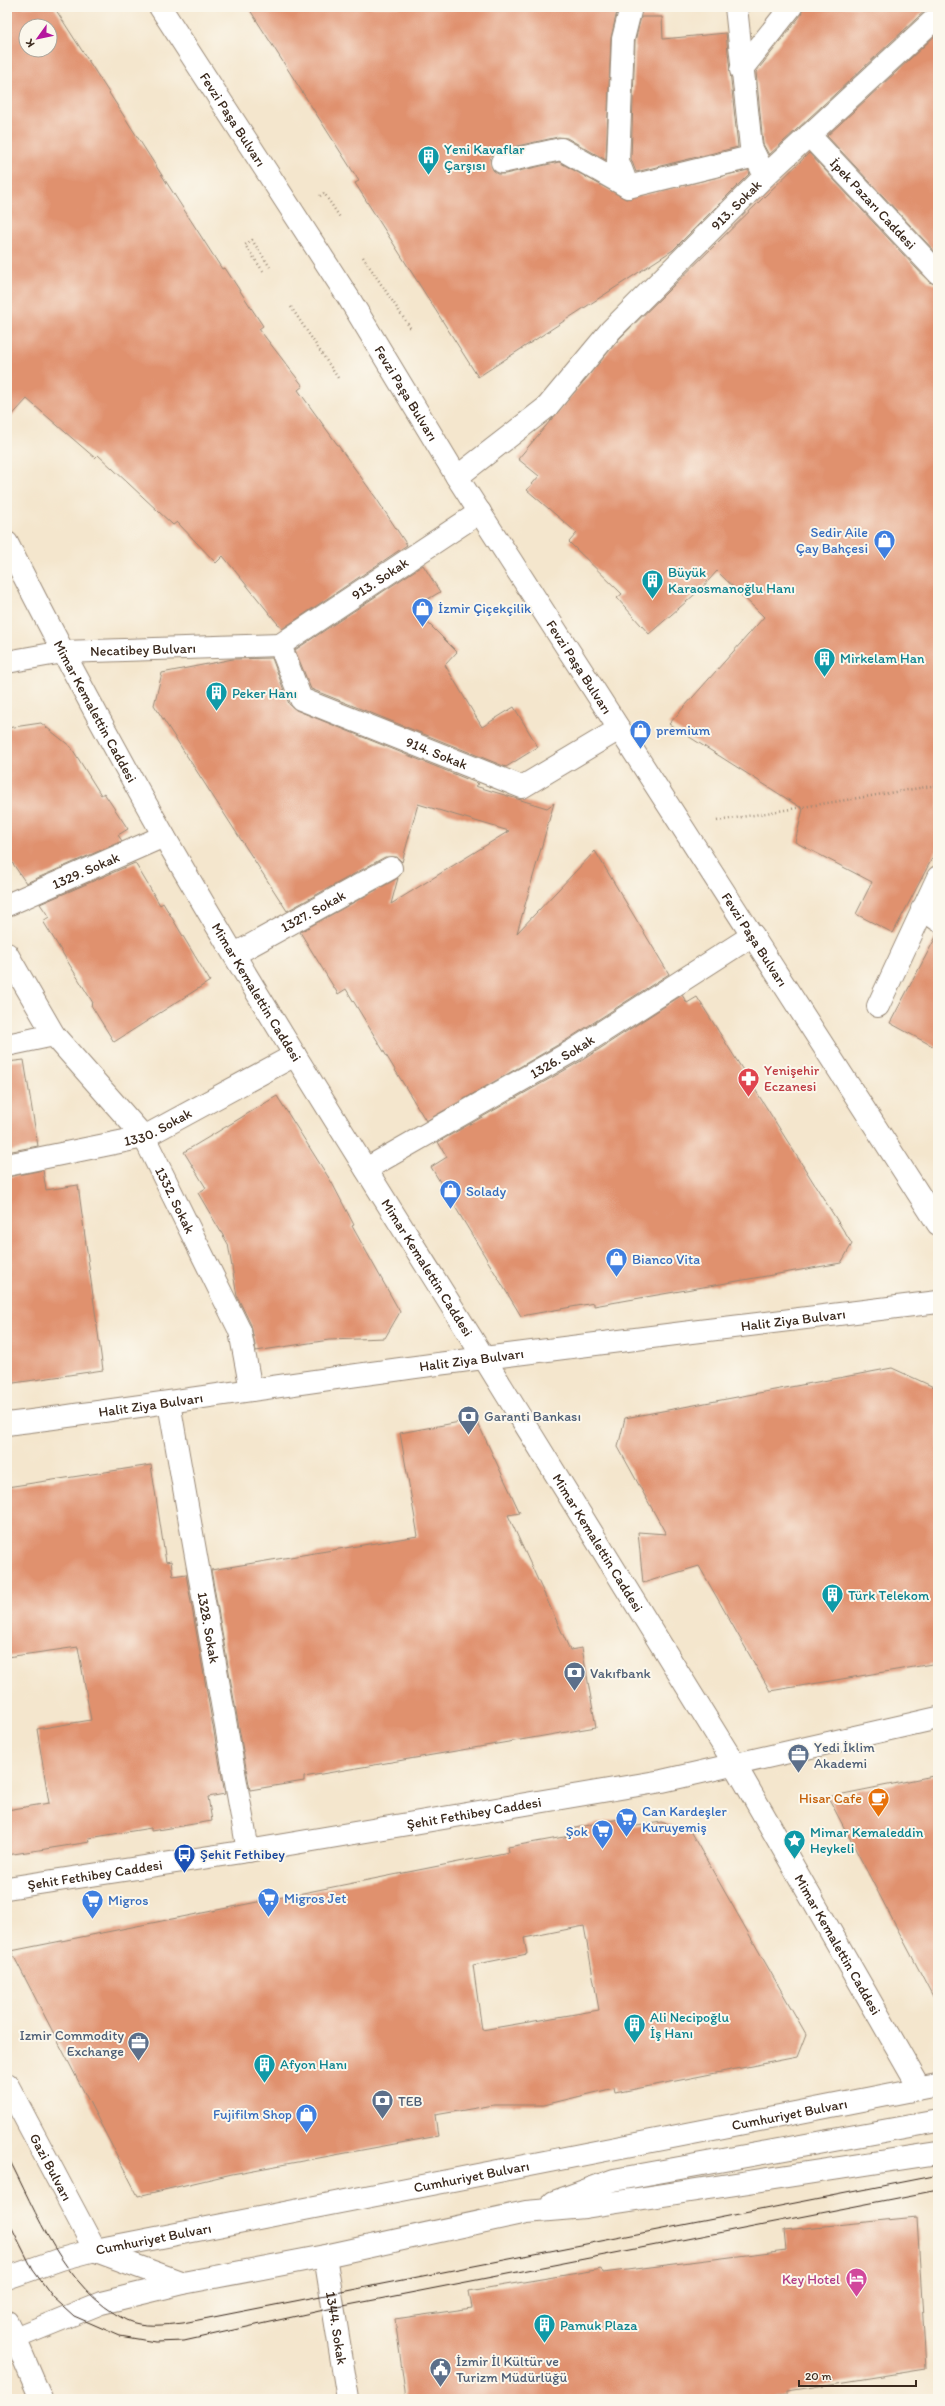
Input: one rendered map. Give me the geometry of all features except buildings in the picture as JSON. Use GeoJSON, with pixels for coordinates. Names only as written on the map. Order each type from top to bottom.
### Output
{"type":"FeatureCollection","features":[{"type":"Feature","properties":{"kind":"street","name":"Fevzi Paşa Bulvarı"},"geometry":{"type":"LineString","coordinates":[[160,7],[350,300],[457,477],[938,1224]]}},
{"type":"Feature","properties":{"kind":"street"},"geometry":{"type":"LineString","coordinates":[[628,187],[618,161],[623,39],[631,7]]}},
{"type":"Feature","properties":{"kind":"street"},"geometry":{"type":"LineString","coordinates":[[736,7],[741,70],[751,147],[765,176]]}},
{"type":"Feature","properties":{"kind":"street"},"geometry":{"type":"LineString","coordinates":[[741,70],[791,7]]}},
{"type":"Feature","properties":{"kind":"street","name":"913. Sokak"},"geometry":{"type":"LineString","coordinates":[[457,477],[547,407],[611,330],[765,176],[938,16]]}},
{"type":"Feature","properties":{"kind":"street","name":"İpek Pazarı Caddesi"},"geometry":{"type":"LineString","coordinates":[[809,134],[938,273]]}},
{"type":"Feature","properties":{"kind":"street"},"geometry":{"type":"LineString","coordinates":[[502,162],[561,149],[628,187],[755,156]]}},
{"type":"Feature","properties":{"kind":"street","name":"913. Sokak"},"geometry":{"type":"LineString","coordinates":[[280,645],[480,512]]}},
{"type":"Feature","properties":{"kind":"street","name":"Mimar Kemalettin Caddesi"},"geometry":{"type":"LineString","coordinates":[[7,543],[63,652],[164,836],[295,1055],[734,1763],[929,2087]]}},
{"type":"Feature","properties":{"kind":"street","name":"Necatibey Bulvarı"},"geometry":{"type":"LineString","coordinates":[[7,662],[63,652],[280,645]]}},
{"type":"Feature","properties":{"kind":"street","name":"914. Sokak"},"geometry":{"type":"LineString","coordinates":[[280,645],[301,699],[522,787],[619,730]]}},
{"type":"Feature","properties":{"kind":"street","name":"1329. Sokak"},"geometry":{"type":"LineString","coordinates":[[7,905],[164,836]]}},
{"type":"Feature","properties":{"kind":"street","name":"1327. Sokak"},"geometry":{"type":"LineString","coordinates":[[235,954],[391,868]]}},
{"type":"Feature","properties":{"kind":"street"},"geometry":{"type":"LineString","coordinates":[[878,1006],[930,915],[938,877]]}},
{"type":"Feature","properties":{"kind":"street","name":"1326. Sokak"},"geometry":{"type":"LineString","coordinates":[[366,1169],[574,1050],[753,935]]}},
{"type":"Feature","properties":{"kind":"street","name":"1332. Sokak"},"geometry":{"type":"LineString","coordinates":[[7,954],[54,1035],[144,1137],[240,1331],[251,1390]]}},
{"type":"Feature","properties":{"kind":"street"},"geometry":{"type":"LineString","coordinates":[[7,1045],[54,1035]]}},
{"type":"Feature","properties":{"kind":"street","name":"1330. Sokak"},"geometry":{"type":"LineString","coordinates":[[7,1165],[144,1137],[295,1055]]}},
{"type":"Feature","properties":{"kind":"street","name":"Halit Ziya Bulvarı"},"geometry":{"type":"LineString","coordinates":[[7,1424],[169,1403],[251,1390],[484,1358],[938,1302]]}},
{"type":"Feature","properties":{"kind":"street","name":"1328. Sokak"},"geometry":{"type":"LineString","coordinates":[[169,1403],[248,1851]]}},
{"type":"Feature","properties":{"kind":"street","name":"Şehit Fethibey Caddesi"},"geometry":{"type":"LineString","coordinates":[[7,1888],[248,1851],[662,1781],[734,1763],[938,1718]]}},
{"type":"Feature","properties":{"kind":"street","name":"Gazi Bulvarı"},"geometry":{"type":"LineString","coordinates":[[7,2084],[95,2250]]}},
{"type":"Feature","properties":{"kind":"street","name":"Cumhuriyet Bulvarı"},"geometry":{"type":"LineString","coordinates":[[7,2278],[61,2258],[95,2250],[929,2087]]}},
{"type":"Feature","properties":{"kind":"street"},"geometry":{"type":"LineString","coordinates":[[526,2212],[614,2180],[938,2121]]}},
{"type":"Feature","properties":{"kind":"street"},"geometry":{"type":"LineString","coordinates":[[41,2399],[11,2330],[101,2303],[183,2283],[325,2256],[526,2212],[585,2207],[938,2153]]}},
{"type":"Feature","properties":{"kind":"street"},"geometry":{"type":"LineString","coordinates":[[95,2250],[183,2283]]}},
{"type":"Feature","properties":{"kind":"street","name":"1344. Sokak"},"geometry":{"type":"LineString","coordinates":[[325,2256],[348,2399]]}},
{"type":"Feature","properties":{"kind":"path"},"geometry":{"type":"LineString","coordinates":[[263,271],[245,245],[252,240],[270,267]]}},
{"type":"Feature","properties":{"kind":"path"},"geometry":{"type":"LineString","coordinates":[[363,257],[411,329]]}},
{"type":"Feature","properties":{"kind":"path"},"geometry":{"type":"LineString","coordinates":[[291,307],[338,378]]}},
{"type":"Feature","properties":{"kind":"path"},"geometry":{"type":"LineString","coordinates":[[683,827],[938,785]]}},
{"type":"Feature","properties":{"kind":"tram line"},"geometry":{"type":"LineString","coordinates":[[7,2155],[41,2225],[54,2248],[85,2289],[104,2306],[126,2320],[133,2323],[146,2325],[183,2323],[938,2175]]}},
{"type":"Feature","properties":{"kind":"tram line"},"geometry":{"type":"LineString","coordinates":[[7,2218],[33,2270],[53,2297],[74,2316],[120,2336],[155,2342],[184,2341],[333,2308],[938,2190]]}},
{"type":"Feature","properties":{"kind":"place","name":"Yeni Kavaflar Çarşısı"},"geometry":{"type":"Point","coordinates":[429,176]}},
{"type":"Feature","properties":{"kind":"place","name":"Sedir Aile Çay Bahçesi"},"geometry":{"type":"Point","coordinates":[884,560]}},
{"type":"Feature","properties":{"kind":"place","name":"Büyük Karaosmanoğlu Hanı"},"geometry":{"type":"Point","coordinates":[652,600]}},
{"type":"Feature","properties":{"kind":"place","name":"İzmir Çiçekçilik"},"geometry":{"type":"Point","coordinates":[423,628]}},
{"type":"Feature","properties":{"kind":"place","name":"Mirkelam Han"},"geometry":{"type":"Point","coordinates":[824,678]}},
{"type":"Feature","properties":{"kind":"place","name":"Peker Hanı"},"geometry":{"type":"Point","coordinates":[217,712]}},
{"type":"Feature","properties":{"kind":"place","name":"premium"},"geometry":{"type":"Point","coordinates":[640,750]}},
{"type":"Feature","properties":{"kind":"place","name":"Yenişehir Eczanesi"},"geometry":{"type":"Point","coordinates":[749,1098]}},
{"type":"Feature","properties":{"kind":"place","name":"Solady"},"geometry":{"type":"Point","coordinates":[450,1210]}},
{"type":"Feature","properties":{"kind":"place","name":"Bianco Vita"},"geometry":{"type":"Point","coordinates":[616,1278]}},
{"type":"Feature","properties":{"kind":"place","name":"Garanti Bankası"},"geometry":{"type":"Point","coordinates":[468,1436]}},
{"type":"Feature","properties":{"kind":"place","name":"Türk Telekom"},"geometry":{"type":"Point","coordinates":[832,1614]}},
{"type":"Feature","properties":{"kind":"place","name":"Vakıfbank"},"geometry":{"type":"Point","coordinates":[574,1692]}},
{"type":"Feature","properties":{"kind":"place","name":"Yedi İklim Akademi"},"geometry":{"type":"Point","coordinates":[798,1774]}},
{"type":"Feature","properties":{"kind":"place","name":"Hisar Cafe"},"geometry":{"type":"Point","coordinates":[878,1818]}},
{"type":"Feature","properties":{"kind":"place","name":"Can Kardeşler Kuruyemiş"},"geometry":{"type":"Point","coordinates":[626,1838]}},
{"type":"Feature","properties":{"kind":"place","name":"Şok"},"geometry":{"type":"Point","coordinates":[603,1850]}},
{"type":"Feature","properties":{"kind":"place","name":"Mimar Kemaleddin Heykeli"},"geometry":{"type":"Point","coordinates":[794,1860]}},
{"type":"Feature","properties":{"kind":"place","name":"Şehit Fethibey"},"geometry":{"type":"Point","coordinates":[184,1874]}},
{"type":"Feature","properties":{"kind":"place","name":"Migros Jet"},"geometry":{"type":"Point","coordinates":[269,1918]}},
{"type":"Feature","properties":{"kind":"place","name":"Migros"},"geometry":{"type":"Point","coordinates":[93,1920]}},
{"type":"Feature","properties":{"kind":"place","name":"Ali Necipoğlu İş Hanı"},"geometry":{"type":"Point","coordinates":[635,2044]}},
{"type":"Feature","properties":{"kind":"place","name":"Izmir Commodity Exchange"},"geometry":{"type":"Point","coordinates":[139,2062]}},
{"type":"Feature","properties":{"kind":"place","name":"Afyon Hanı"},"geometry":{"type":"Point","coordinates":[265,2084]}},
{"type":"Feature","properties":{"kind":"place","name":"TEB"},"geometry":{"type":"Point","coordinates":[382,2120]}},
{"type":"Feature","properties":{"kind":"place","name":"Fujifilm Shop"},"geometry":{"type":"Point","coordinates":[307,2134]}},
{"type":"Feature","properties":{"kind":"place","name":"Key Hotel"},"geometry":{"type":"Point","coordinates":[856,2298]}},
{"type":"Feature","properties":{"kind":"place","name":"Pamuk Plaza"},"geometry":{"type":"Point","coordinates":[544,2344]}},
{"type":"Feature","properties":{"kind":"place","name":"İzmir İl Kültür ve Turizm Müdürlüğü"},"geometry":{"type":"Point","coordinates":[441,2388]}}]}
